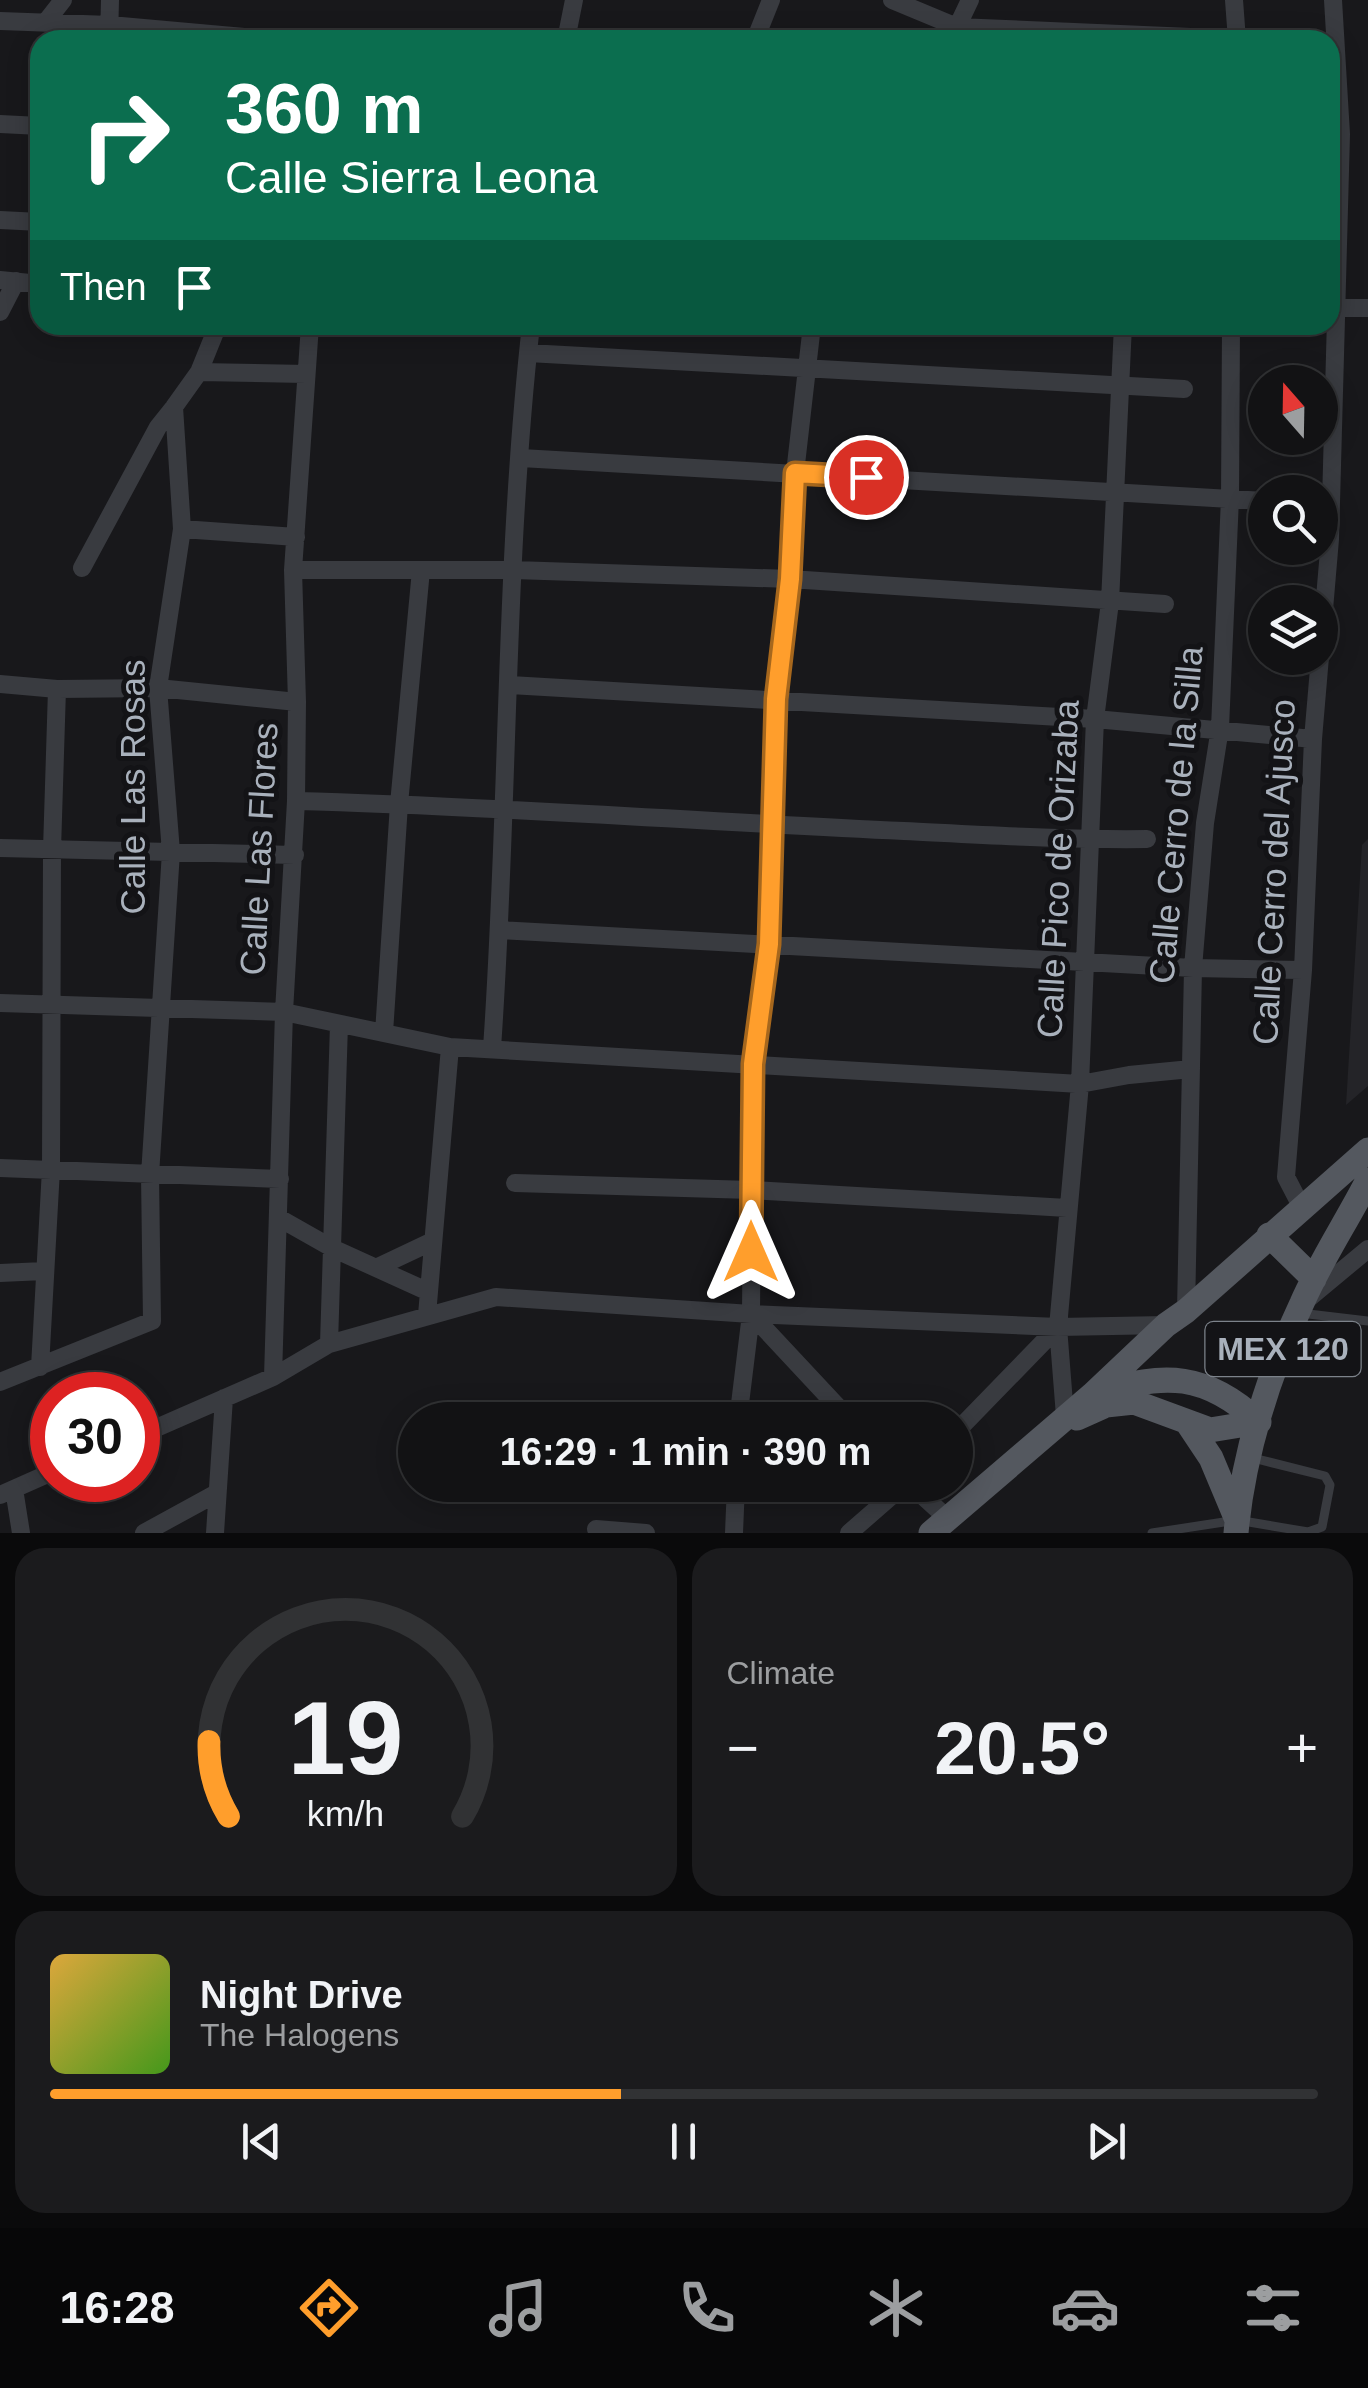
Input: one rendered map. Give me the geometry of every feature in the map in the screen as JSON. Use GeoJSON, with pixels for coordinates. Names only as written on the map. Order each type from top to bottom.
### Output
{"type":"FeatureCollection","features":[{"type":"Feature","properties":{"kind":"main road"},"geometry":{"type":"LineString","coordinates":[[939,1526],[1368,1150]]}},
{"type":"Feature","properties":{"kind":"main road","name":"MEX 120"},"geometry":{"type":"LineString","coordinates":[[1236,1526],[1259,1422],[1299,1309],[1368,1180]]}},
{"type":"Feature","properties":{"kind":"main road"},"geometry":{"type":"LineString","coordinates":[[1269,1235],[1314,1279]]}},
{"type":"Feature","properties":{"kind":"main road"},"geometry":{"type":"LineString","coordinates":[[1092,1395],[1138,1381],[1187,1381],[1231,1397],[1259,1422]]}},
{"type":"Feature","properties":{"kind":"main road"},"geometry":{"type":"LineString","coordinates":[[1059,1422],[1106,1406],[1134,1402],[1210,1430],[1259,1422]]}},
{"type":"Feature","properties":{"kind":"main road"},"geometry":{"type":"LineString","coordinates":[[1187,1422],[1211,1458],[1236,1526]]}},
{"type":"Feature","properties":{"kind":"street"},"geometry":{"type":"LineString","coordinates":[[45,23],[63,0]]}},
{"type":"Feature","properties":{"kind":"street"},"geometry":{"type":"LineString","coordinates":[[110,0],[110,30]]}},
{"type":"Feature","properties":{"kind":"street"},"geometry":{"type":"LineString","coordinates":[[568,30],[574,0]]}},
{"type":"Feature","properties":{"kind":"street"},"geometry":{"type":"LineString","coordinates":[[759,30],[772,0]]}},
{"type":"Feature","properties":{"kind":"street"},"geometry":{"type":"LineString","coordinates":[[892,0],[948,30]]}},
{"type":"Feature","properties":{"kind":"street"},"geometry":{"type":"LineString","coordinates":[[955,30],[970,0]]}},
{"type":"Feature","properties":{"kind":"street"},"geometry":{"type":"LineString","coordinates":[[1234,0],[1236,30]]}},
{"type":"Feature","properties":{"kind":"street","name":"Calle Cerro del Ajusco"},"geometry":{"type":"LineString","coordinates":[[1333,0],[1333,30]]}},
{"type":"Feature","properties":{"kind":"street"},"geometry":{"type":"LineString","coordinates":[[0,21],[90,30]]}},
{"type":"Feature","properties":{"kind":"street"},"geometry":{"type":"LineString","coordinates":[[0,124],[30,126]]}},
{"type":"Feature","properties":{"kind":"street"},"geometry":{"type":"LineString","coordinates":[[0,220],[30,222]]}},
{"type":"Feature","properties":{"kind":"street"},"geometry":{"type":"LineString","coordinates":[[0,312],[8,281]]}},
{"type":"Feature","properties":{"kind":"street"},"geometry":{"type":"LineString","coordinates":[[1340,308],[1368,308]]}},
{"type":"Feature","properties":{"kind":"street"},"geometry":{"type":"LineString","coordinates":[[82,568],[158,426],[199,372],[214,335]]}},
{"type":"Feature","properties":{"kind":"street","name":"Calle Las Flores"},"geometry":{"type":"LineString","coordinates":[[273,1377],[284,1012],[296,801],[298,702],[293,570],[309,335]]}},
{"type":"Feature","properties":{"kind":"street"},"geometry":{"type":"LineString","coordinates":[[492,1048],[514,570],[530,335]]}},
{"type":"Feature","properties":{"kind":"street"},"geometry":{"type":"LineString","coordinates":[[740,1402],[751,1314],[753,1064],[769,944],[776,699],[811,335]]}},
{"type":"Feature","properties":{"kind":"street","name":"Calle Pico de Orizaba"},"geometry":{"type":"LineString","coordinates":[[1059,1422],[1058,1327],[1088,962],[1094,719],[1110,602],[1122,335]]}},
{"type":"Feature","properties":{"kind":"street","name":"Calle Cerro de la Silla"},"geometry":{"type":"LineString","coordinates":[[1176,1318],[1192,968],[1220,728],[1230,498],[1231,335]]}},
{"type":"Feature","properties":{"kind":"street","name":"Calle Cerro del Ajusco"},"geometry":{"type":"LineString","coordinates":[[1326,475],[1331,335]]}},
{"type":"Feature","properties":{"kind":"street"},"geometry":{"type":"LineString","coordinates":[[528,353],[1184,389]]}},
{"type":"Feature","properties":{"kind":"street"},"geometry":{"type":"LineString","coordinates":[[199,372],[306,374]]}},
{"type":"Feature","properties":{"kind":"street","name":"Calle Las Rosas"},"geometry":{"type":"LineString","coordinates":[[40,1367],[152,1320],[150,1175],[171,852],[158,688],[182,529],[174,406]]}},
{"type":"Feature","properties":{"kind":"street"},"geometry":{"type":"LineString","coordinates":[[520,458],[1248,500]]}},
{"type":"Feature","properties":{"kind":"street"},"geometry":{"type":"LineString","coordinates":[[182,529],[296,537]]}},
{"type":"Feature","properties":{"kind":"street","name":"Calle Cerro del Ajusco"},"geometry":{"type":"LineString","coordinates":[[1301,1206],[1286,1176],[1328,565]]}},
{"type":"Feature","properties":{"kind":"street"},"geometry":{"type":"LineString","coordinates":[[293,570],[514,570],[790,579],[1165,604]]}},
{"type":"Feature","properties":{"kind":"street"},"geometry":{"type":"LineString","coordinates":[[384,1033],[420,570]]}},
{"type":"Feature","properties":{"kind":"street"},"geometry":{"type":"LineString","coordinates":[[0,684],[57,689],[158,688],[298,702]]}},
{"type":"Feature","properties":{"kind":"street"},"geometry":{"type":"LineString","coordinates":[[510,685],[1094,719],[1314,738]]}},
{"type":"Feature","properties":{"kind":"street"},"geometry":{"type":"LineString","coordinates":[[0,1382],[40,1367],[51,1169],[57,689]]}},
{"type":"Feature","properties":{"kind":"street"},"geometry":{"type":"LineString","coordinates":[[296,801],[771,826],[1147,839]]}},
{"type":"Feature","properties":{"kind":"street"},"geometry":{"type":"LineString","coordinates":[[0,848],[294,855]]}},
{"type":"Feature","properties":{"kind":"street"},"geometry":{"type":"LineString","coordinates":[[500,930],[1192,968],[1303,970]]}},
{"type":"Feature","properties":{"kind":"street"},"geometry":{"type":"LineString","coordinates":[[0,1003],[284,1012],[450,1047],[1080,1084],[1129,1074],[1190,1069]]}},
{"type":"Feature","properties":{"kind":"street"},"geometry":{"type":"LineString","coordinates":[[329,1344],[339,1024]]}},
{"type":"Feature","properties":{"kind":"street"},"geometry":{"type":"LineString","coordinates":[[428,1315],[450,1047]]}},
{"type":"Feature","properties":{"kind":"street"},"geometry":{"type":"LineString","coordinates":[[0,1168],[280,1179]]}},
{"type":"Feature","properties":{"kind":"street"},"geometry":{"type":"LineString","coordinates":[[516,1183],[752,1190],[1067,1208]]}},
{"type":"Feature","properties":{"kind":"street"},"geometry":{"type":"LineString","coordinates":[[278,1218],[332,1248],[429,1292]]}},
{"type":"Feature","properties":{"kind":"street"},"geometry":{"type":"LineString","coordinates":[[376,1268],[434,1241]]}},
{"type":"Feature","properties":{"kind":"street"},"geometry":{"type":"LineString","coordinates":[[1299,1309],[1368,1249]]}},
{"type":"Feature","properties":{"kind":"street"},"geometry":{"type":"LineString","coordinates":[[0,1273],[44,1270]]}},
{"type":"Feature","properties":{"kind":"street"},"geometry":{"type":"LineString","coordinates":[[160,1426],[273,1377],[329,1344],[496,1296],[751,1314],[1058,1327],[1176,1318]]}},
{"type":"Feature","properties":{"kind":"street"},"geometry":{"type":"LineString","coordinates":[[751,1314],[833,1402]]}},
{"type":"Feature","properties":{"kind":"street"},"geometry":{"type":"LineString","coordinates":[[973,1414],[1058,1327]]}},
{"type":"Feature","properties":{"kind":"street"},"geometry":{"type":"LineString","coordinates":[[215,1533],[224,1398]]}},
{"type":"Feature","properties":{"kind":"street"},"geometry":{"type":"LineString","coordinates":[[21,1533],[7,1492],[30,1482]]}},
{"type":"Feature","properties":{"kind":"street"},"geometry":{"type":"LineString","coordinates":[[144,1533],[216,1493]]}},
{"type":"Feature","properties":{"kind":"street"},"geometry":{"type":"LineString","coordinates":[[734,1533],[735,1502]]}},
{"type":"Feature","properties":{"kind":"street"},"geometry":{"type":"LineString","coordinates":[[849,1533],[886,1502]]}},
{"type":"Feature","properties":{"kind":"street"},"geometry":{"type":"LineString","coordinates":[[920,1502],[939,1526]]}},
{"type":"Feature","properties":{"kind":"street"},"geometry":{"type":"LineString","coordinates":[[596,1529],[646,1533]]}},
{"type":"Feature","properties":{"kind":"lane"},"geometry":{"type":"LineString","coordinates":[[1299,1309],[1368,1321]]}},
{"type":"Feature","properties":{"kind":"lane"},"geometry":{"type":"LineString","coordinates":[[1152,1533],[1236,1526],[1313,1532],[1322,1528],[1330,1485],[1325,1476],[1250,1457]]}},
{"type":"Feature","properties":{"kind":"shaded area"},"geometry":{"type":"Polygon","coordinates":[[[1368,839],[1368,1086],[1346,1105],[1362,845],[1368,839]]]}},
{"type":"Feature","properties":{"kind":"route"},"geometry":{"type":"LineString","coordinates":[[751,1252],[753,1064],[769,944],[776,699],[790,579],[795,473],[866,477]]}}]}
